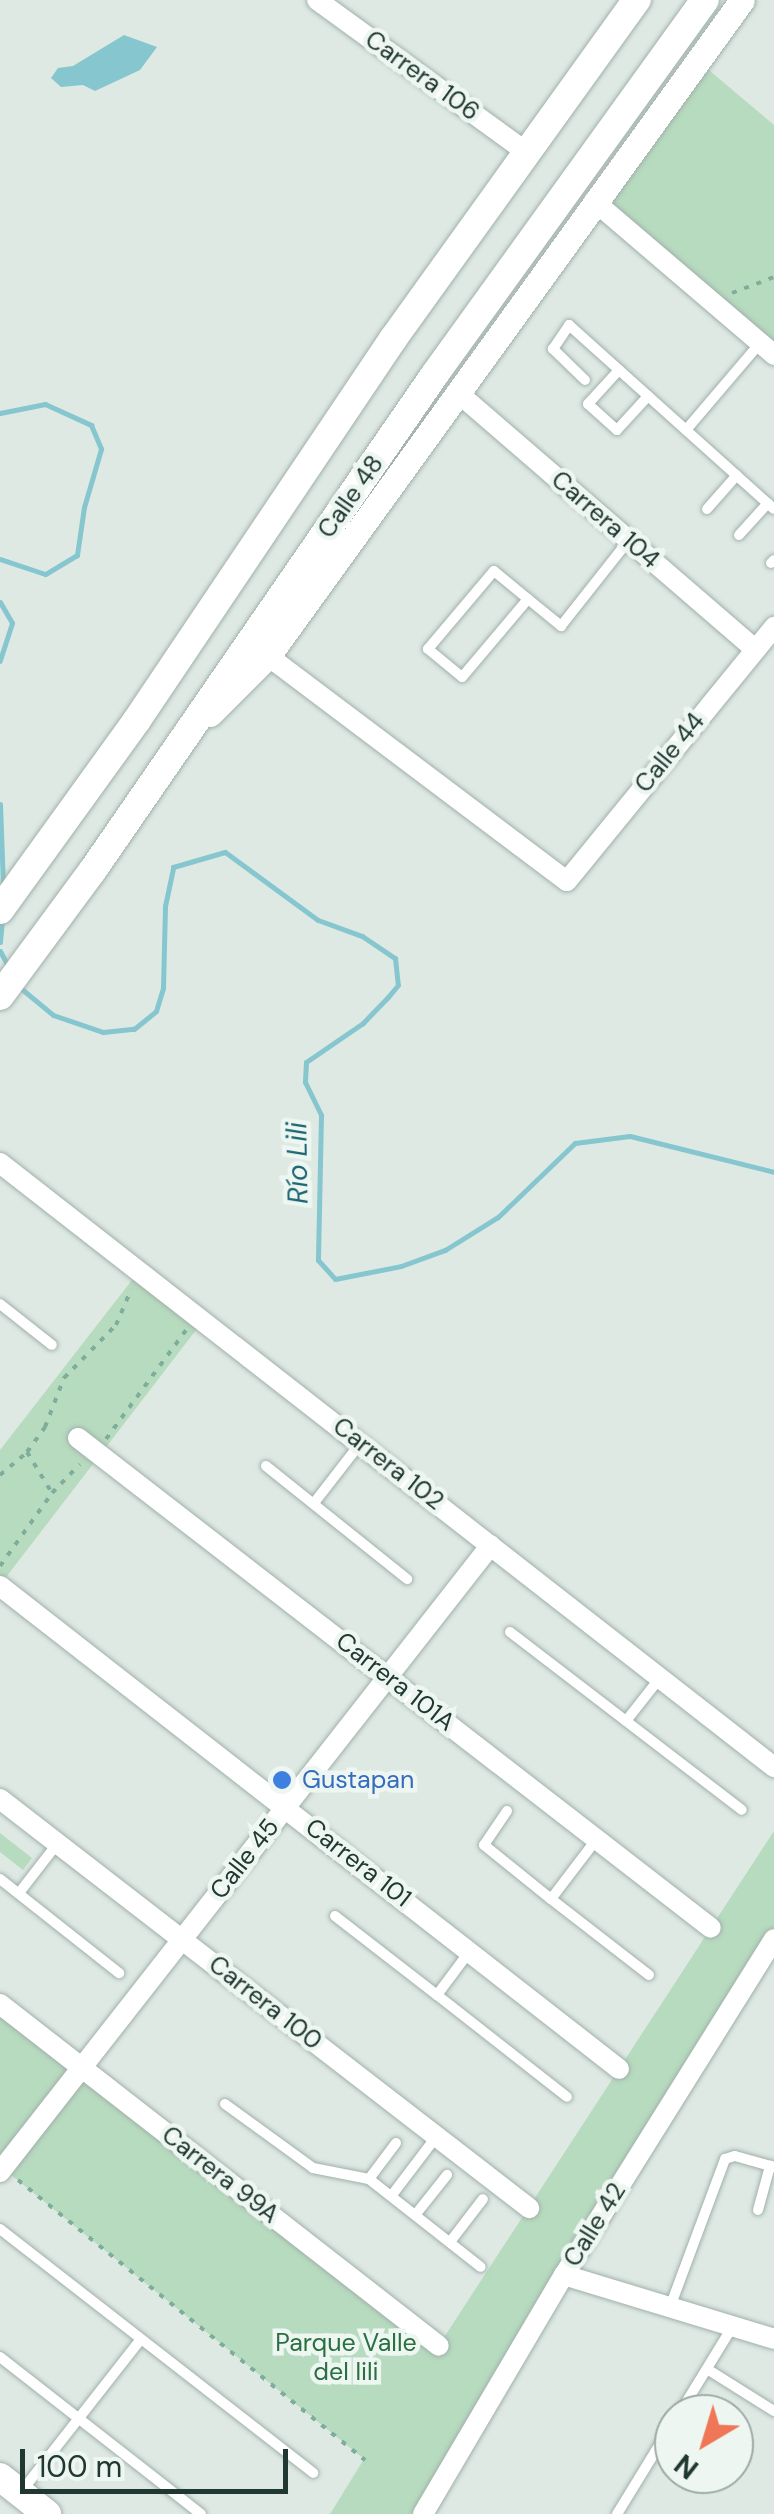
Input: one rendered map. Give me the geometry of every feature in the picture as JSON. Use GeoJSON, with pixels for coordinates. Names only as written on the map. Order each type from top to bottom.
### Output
{"type":"FeatureCollection","features":[{"type":"Feature","properties":{"kind":"main road","name":"Calle 48"},"geometry":{"type":"LineString","coordinates":[[0,910],[138,720],[393,339],[636,0]]}},
{"type":"Feature","properties":{"kind":"main road","name":"Calle 48"},"geometry":{"type":"LineString","coordinates":[[0,996],[179,746],[435,374],[705,0]]}},
{"type":"Feature","properties":{"kind":"main road"},"geometry":{"type":"LineString","coordinates":[[7,2485],[47,2514]]}},
{"type":"Feature","properties":{"kind":"street","name":"Carrera 106"},"geometry":{"type":"LineString","coordinates":[[317,0],[526,152]]}},
{"type":"Feature","properties":{"kind":"street"},"geometry":{"type":"LineString","coordinates":[[179,746],[268,656],[742,0]]}},
{"type":"Feature","properties":{"kind":"street"},"geometry":{"type":"LineString","coordinates":[[594,202],[767,349]]}},
{"type":"Feature","properties":{"kind":"street","name":"Carrera 104"},"geometry":{"type":"LineString","coordinates":[[457,392],[754,648]]}},
{"type":"Feature","properties":{"kind":"street","name":"Calle 44"},"geometry":{"type":"LineString","coordinates":[[268,656],[567,880],[774,626]]}},
{"type":"Feature","properties":{"kind":"street","name":"Carrera 102"},"geometry":{"type":"LineString","coordinates":[[0,1164],[774,1767]]}},
{"type":"Feature","properties":{"kind":"street","name":"Carrera 101A"},"geometry":{"type":"LineString","coordinates":[[78,1438],[711,1928]]}},
{"type":"Feature","properties":{"kind":"street","name":"Calle 45"},"geometry":{"type":"LineString","coordinates":[[2,2170],[491,1545]]}},
{"type":"Feature","properties":{"kind":"street","name":"Carrera 101"},"geometry":{"type":"LineString","coordinates":[[0,1586],[620,2068]]}},
{"type":"Feature","properties":{"kind":"street","name":"Carrera 100"},"geometry":{"type":"LineString","coordinates":[[0,1800],[529,2208]]}},
{"type":"Feature","properties":{"kind":"street","name":"Calle 42"},"geometry":{"type":"LineString","coordinates":[[422,2514],[564,2275],[774,1939]]}},
{"type":"Feature","properties":{"kind":"street","name":"Carrera 99A"},"geometry":{"type":"LineString","coordinates":[[0,2004],[439,2346]]}},
{"type":"Feature","properties":{"kind":"street"},"geometry":{"type":"LineString","coordinates":[[564,2275],[774,2339]]}},
{"type":"Feature","properties":{"kind":"lane"},"geometry":{"type":"LineString","coordinates":[[612,34],[621,0]]}},
{"type":"Feature","properties":{"kind":"lane"},"geometry":{"type":"LineString","coordinates":[[585,380],[552,349],[569,326],[771,506],[739,535]]}},
{"type":"Feature","properties":{"kind":"lane"},"geometry":{"type":"LineString","coordinates":[[686,430],[767,349]]}},
{"type":"Feature","properties":{"kind":"lane"},"geometry":{"type":"LineString","coordinates":[[618,370],[588,404],[618,430],[648,396]]}},
{"type":"Feature","properties":{"kind":"lane"},"geometry":{"type":"LineString","coordinates":[[708,509],[737,476]]}},
{"type":"Feature","properties":{"kind":"lane"},"geometry":{"type":"LineString","coordinates":[[528,599],[462,677],[428,649],[494,571],[561,626],[629,540]]}},
{"type":"Feature","properties":{"kind":"lane"},"geometry":{"type":"LineString","coordinates":[[0,1304],[52,1345]]}},
{"type":"Feature","properties":{"kind":"lane"},"geometry":{"type":"LineString","coordinates":[[314,1503],[360,1443]]}},
{"type":"Feature","properties":{"kind":"lane"},"geometry":{"type":"LineString","coordinates":[[266,1466],[407,1579]]}},
{"type":"Feature","properties":{"kind":"lane"},"geometry":{"type":"LineString","coordinates":[[510,1632],[742,1810]]}},
{"type":"Feature","properties":{"kind":"lane"},"geometry":{"type":"LineString","coordinates":[[626,1721],[659,1678]]}},
{"type":"Feature","properties":{"kind":"lane"},"geometry":{"type":"LineString","coordinates":[[506,1811],[486,1840],[486,1849],[648,1975]]}},
{"type":"Feature","properties":{"kind":"lane"},"geometry":{"type":"LineString","coordinates":[[551,1899],[596,1840]]}},
{"type":"Feature","properties":{"kind":"lane"},"geometry":{"type":"LineString","coordinates":[[18,1893],[57,1844]]}},
{"type":"Feature","properties":{"kind":"lane"},"geometry":{"type":"LineString","coordinates":[[0,1879],[120,1972]]}},
{"type":"Feature","properties":{"kind":"lane"},"geometry":{"type":"LineString","coordinates":[[335,1916],[567,2097]]}},
{"type":"Feature","properties":{"kind":"lane"},"geometry":{"type":"LineString","coordinates":[[436,1995],[470,1951]]}},
{"type":"Feature","properties":{"kind":"lane"},"geometry":{"type":"LineString","coordinates":[[225,2104],[313,2168],[368,2179],[481,2266]]}},
{"type":"Feature","properties":{"kind":"lane"},"geometry":{"type":"LineString","coordinates":[[392,2195],[436,2137]]}},
{"type":"Feature","properties":{"kind":"lane"},"geometry":{"type":"LineString","coordinates":[[368,2179],[396,2143]]}},
{"type":"Feature","properties":{"kind":"lane"},"geometry":{"type":"LineString","coordinates":[[670,2308],[725,2159],[735,2156],[772,2167],[758,2210]]}},
{"type":"Feature","properties":{"kind":"lane"},"geometry":{"type":"LineString","coordinates":[[416,2214],[448,2175]]}},
{"type":"Feature","properties":{"kind":"lane"},"geometry":{"type":"LineString","coordinates":[[450,2242],[484,2199]]}},
{"type":"Feature","properties":{"kind":"lane"},"geometry":{"type":"LineString","coordinates":[[0,2229],[313,2473]]}},
{"type":"Feature","properties":{"kind":"lane"},"geometry":{"type":"LineString","coordinates":[[691,2394],[734,2325]]}},
{"type":"Feature","properties":{"kind":"lane"},"geometry":{"type":"LineString","coordinates":[[7,2485],[78,2418],[140,2339]]}},
{"type":"Feature","properties":{"kind":"lane"},"geometry":{"type":"LineString","coordinates":[[0,2357],[200,2514]]}},
{"type":"Feature","properties":{"kind":"lane"},"geometry":{"type":"LineString","coordinates":[[706,2369],[774,2411]]}},
{"type":"Feature","properties":{"kind":"lane"},"geometry":{"type":"LineString","coordinates":[[617,2514],[654,2454]]}},
{"type":"Feature","properties":{"kind":"path"},"geometry":{"type":"LineString","coordinates":[[702,294],[742,292],[774,278]]}},
{"type":"Feature","properties":{"kind":"path"},"geometry":{"type":"LineString","coordinates":[[0,1475],[27,1452],[44,1427],[64,1378],[116,1325],[139,1271]]}},
{"type":"Feature","properties":{"kind":"path"},"geometry":{"type":"LineString","coordinates":[[0,1566],[73,1467],[100,1455],[109,1431],[197,1316]]}},
{"type":"Feature","properties":{"kind":"path"},"geometry":{"type":"LineString","coordinates":[[27,1452],[52,1493]]}},
{"type":"Feature","properties":{"kind":"path"},"geometry":{"type":"LineString","coordinates":[[2,2170],[365,2460]]}},
{"type":"Feature","properties":{"kind":"green space"},"geometry":{"type":"Polygon","coordinates":[[[697,60],[774,125],[774,355],[594,201],[697,60]]]}},
{"type":"Feature","properties":{"kind":"green space"},"geometry":{"type":"Polygon","coordinates":[[[139,1271],[203,1321],[0,1585],[0,1450],[139,1271]]]}},
{"type":"Feature","properties":{"kind":"green space","name":"Parque Valle del lili"},"geometry":{"type":"Polygon","coordinates":[[[774,1831],[774,1939],[423,2514],[330,2514],[364,2459],[0,2166],[0,2004],[439,2345],[774,1831]]]}},
{"type":"Feature","properties":{"kind":"green space"},"geometry":{"type":"Polygon","coordinates":[[[0,1833],[32,1858],[23,1870],[0,1852],[0,1833]]]}},
{"type":"Feature","properties":{"kind":"water"},"geometry":{"type":"Polygon","coordinates":[[[124,35],[157,47],[140,70],[95,91],[83,85],[61,87],[51,78],[58,68],[73,66],[124,35]]]}},
{"type":"Feature","properties":{"kind":"waterway","name":"Río Lili"},"geometry":{"type":"LineString","coordinates":[[0,413],[45,404],[91,425],[101,449],[84,507],[77,555],[45,574],[0,559]]}},
{"type":"Feature","properties":{"kind":"waterway","name":"Río Lili"},"geometry":{"type":"LineString","coordinates":[[0,602],[12,623],[0,661]]}},
{"type":"Feature","properties":{"kind":"waterway","name":"Río Lili"},"geometry":{"type":"LineString","coordinates":[[0,804],[3,884]]}},
{"type":"Feature","properties":{"kind":"waterway","name":"Río Lili"},"geometry":{"type":"LineString","coordinates":[[18,986],[53,1015],[103,1032],[134,1029],[156,1011],[163,988],[165,906],[173,867],[225,852],[318,920],[362,936],[395,958],[398,985],[387,998],[363,1023],[306,1062],[305,1082],[321,1115],[318,1260],[335,1279],[401,1266],[445,1250],[498,1217],[575,1143],[630,1136],[774,1172]]}},
{"type":"Feature","properties":{"kind":"waterway","name":"Río Lili"},"geometry":{"type":"LineString","coordinates":[[0,942],[2,920]]}},
{"type":"Feature","properties":{"kind":"waterway","name":"Río Lili"},"geometry":{"type":"LineString","coordinates":[[0,951],[9,968]]}},
{"type":"Feature","properties":{"kind":"place","name":"Gustapan"},"geometry":{"type":"Point","coordinates":[282,1780]}}]}
